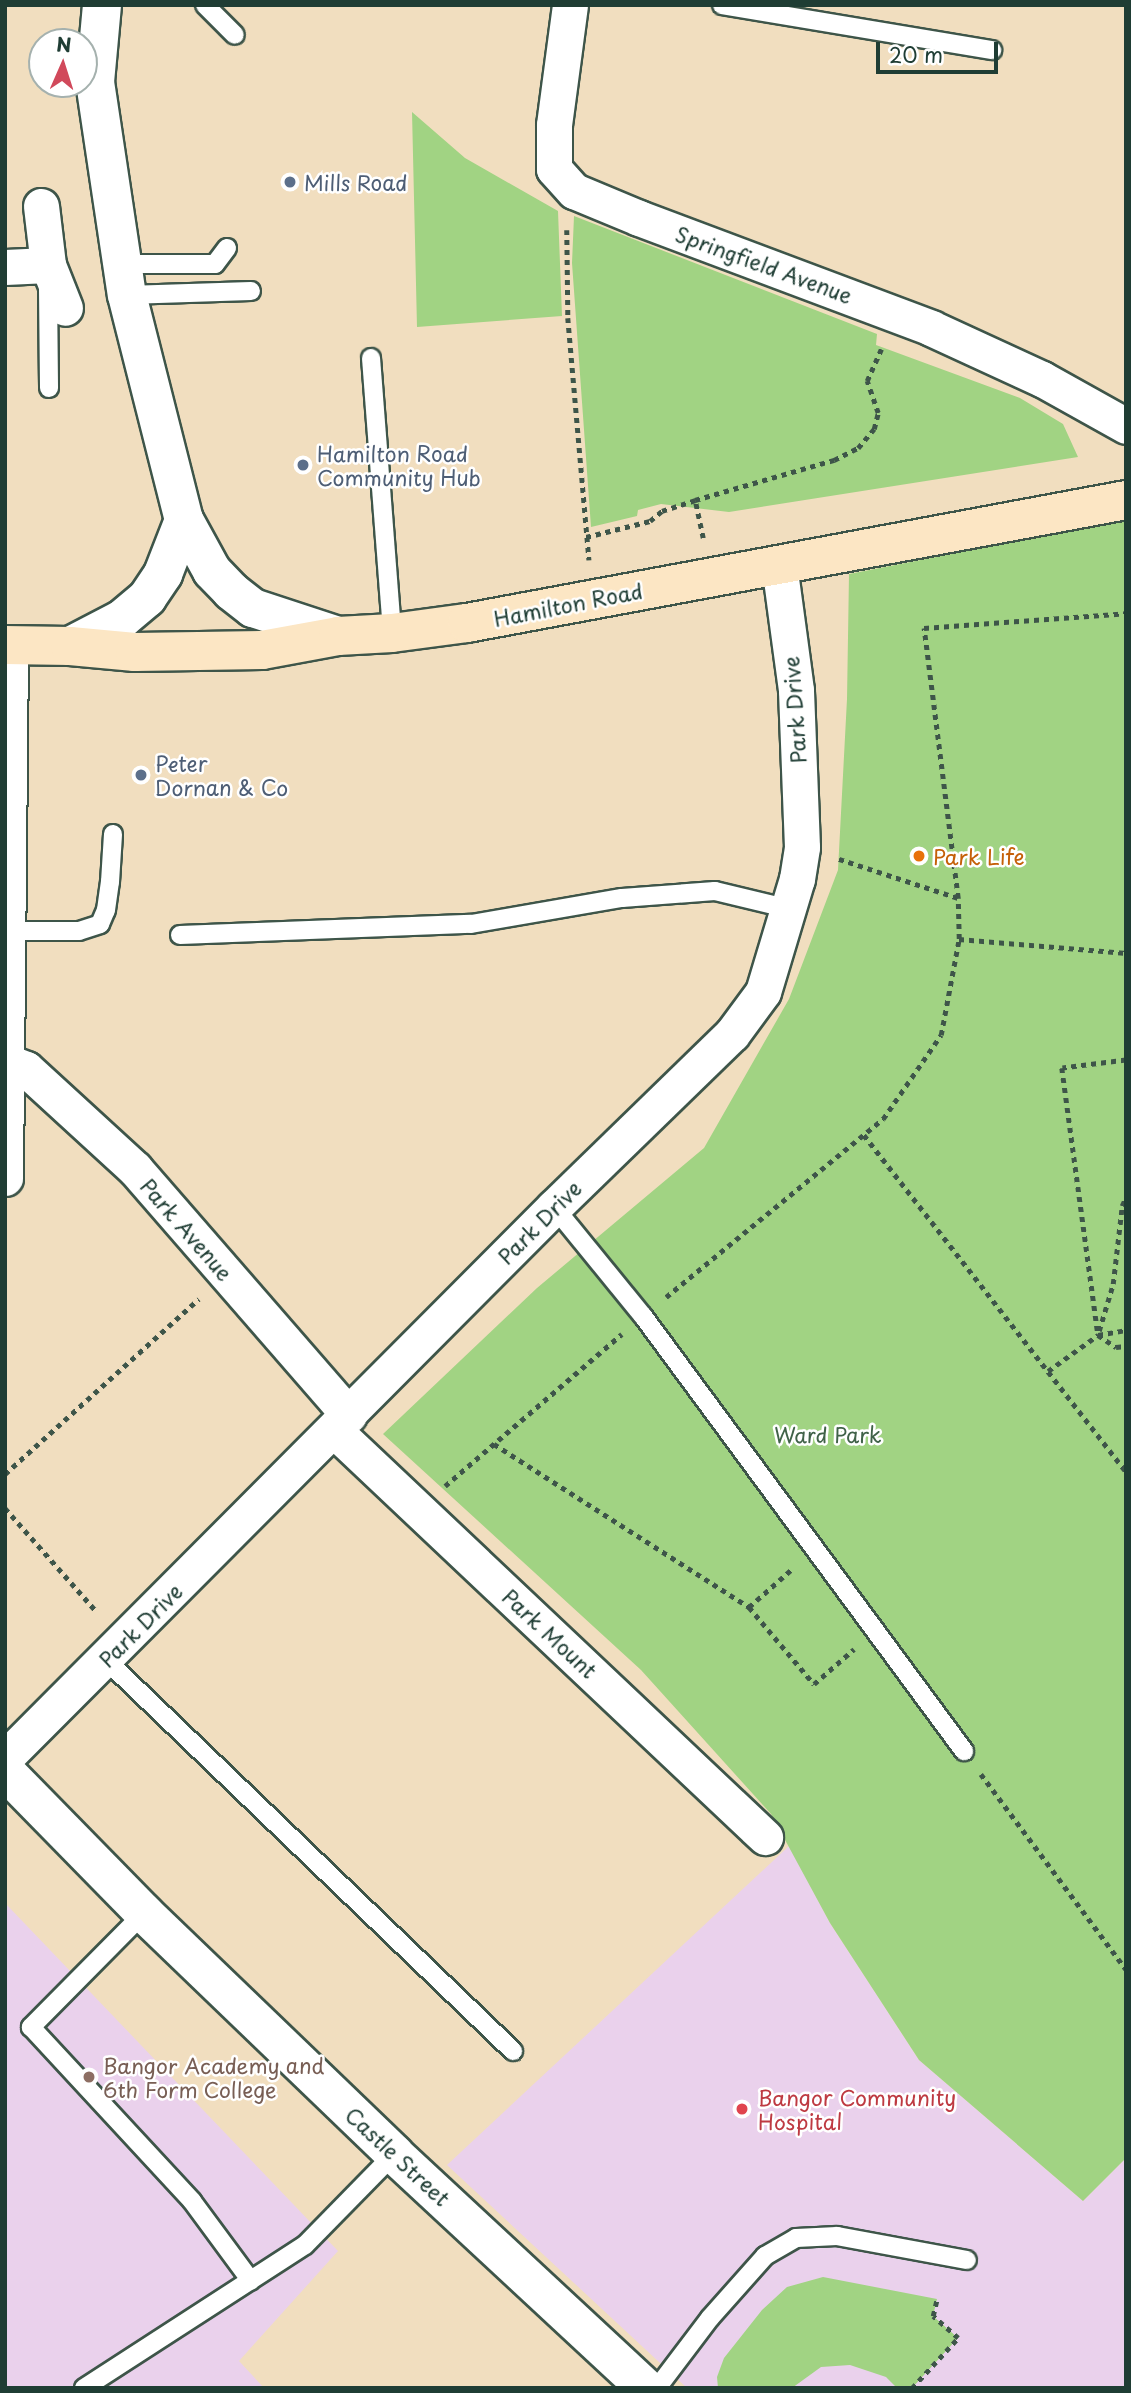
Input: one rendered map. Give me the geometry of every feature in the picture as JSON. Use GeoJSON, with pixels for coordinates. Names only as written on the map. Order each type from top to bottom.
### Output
{"type":"FeatureCollection","features":[{"type":"Feature","properties":{"kind":"main road","name":"Hamilton Road"},"geometry":{"type":"LineString","coordinates":[[8,645],[70,646],[135,652],[249,650],[338,636],[391,633],[593,599],[1126,500]]}},
{"type":"Feature","properties":{"kind":"street"},"geometry":{"type":"LineString","coordinates":[[102,5],[95,82],[125,279],[184,520],[212,571],[231,591],[253,608],[338,636]]}},
{"type":"Feature","properties":{"kind":"street","name":"Springfield Avenue"},"geometry":{"type":"LineString","coordinates":[[570,5],[554,136],[554,169],[574,191],[931,328],[1042,379],[1126,426]]}},
{"type":"Feature","properties":{"kind":"street"},"geometry":{"type":"LineString","coordinates":[[41,206],[48,265],[65,308]]}},
{"type":"Feature","properties":{"kind":"street"},"geometry":{"type":"LineString","coordinates":[[5,267],[48,265]]}},
{"type":"Feature","properties":{"kind":"street"},"geometry":{"type":"LineString","coordinates":[[70,646],[122,619],[147,598],[163,574],[184,520]]}},
{"type":"Feature","properties":{"kind":"street","name":"Park Drive"},"geometry":{"type":"LineString","coordinates":[[5,1758],[554,1207],[732,1034],[763,992],[790,909],[802,847],[796,690],[779,564]]}},
{"type":"Feature","properties":{"kind":"street"},"geometry":{"type":"LineString","coordinates":[[5,1178],[8,1062],[8,645]]}},
{"type":"Feature","properties":{"kind":"street","name":"Park Avenue"},"geometry":{"type":"LineString","coordinates":[[8,1062],[26,1069],[135,1169],[227,1274],[341,1422]]}},
{"type":"Feature","properties":{"kind":"street","name":"Park Mount"},"geometry":{"type":"LineString","coordinates":[[341,1422],[418,1508],[765,1837]]}},
{"type":"Feature","properties":{"kind":"street","name":"Castle Street"},"geometry":{"type":"LineString","coordinates":[[5,1771],[144,1913],[394,2154],[646,2388]]}},
{"type":"Feature","properties":{"kind":"lane"},"geometry":{"type":"LineString","coordinates":[[205,5],[235,35]]}},
{"type":"Feature","properties":{"kind":"lane"},"geometry":{"type":"LineString","coordinates":[[722,5],[992,50]]}},
{"type":"Feature","properties":{"kind":"lane"},"geometry":{"type":"LineString","coordinates":[[125,279],[215,264],[227,248]]}},
{"type":"Feature","properties":{"kind":"lane"},"geometry":{"type":"LineString","coordinates":[[48,265],[49,388]]}},
{"type":"Feature","properties":{"kind":"lane"},"geometry":{"type":"LineString","coordinates":[[125,279],[251,291]]}},
{"type":"Feature","properties":{"kind":"lane"},"geometry":{"type":"LineString","coordinates":[[371,358],[391,633]]}},
{"type":"Feature","properties":{"kind":"lane"},"geometry":{"type":"LineString","coordinates":[[7,954],[100,924],[106,910],[113,834]]}},
{"type":"Feature","properties":{"kind":"lane"},"geometry":{"type":"LineString","coordinates":[[180,935],[471,924],[622,898],[715,891],[790,909]]}},
{"type":"Feature","properties":{"kind":"lane"},"geometry":{"type":"LineString","coordinates":[[554,1207],[643,1316],[964,1751]]}},
{"type":"Feature","properties":{"kind":"lane"},"geometry":{"type":"LineString","coordinates":[[114,1650],[513,2051]]}},
{"type":"Feature","properties":{"kind":"lane"},"geometry":{"type":"LineString","coordinates":[[144,1913],[31,2027],[192,2200],[251,2281]]}},
{"type":"Feature","properties":{"kind":"lane"},"geometry":{"type":"LineString","coordinates":[[84,2388],[305,2245],[394,2154]]}},
{"type":"Feature","properties":{"kind":"lane"},"geometry":{"type":"LineString","coordinates":[[657,2388],[710,2318],[765,2256],[796,2238],[836,2236],[967,2260]]}},
{"type":"Feature","properties":{"kind":"path"},"geometry":{"type":"LineString","coordinates":[[567,226],[568,318],[593,599]]}},
{"type":"Feature","properties":{"kind":"path"},"geometry":{"type":"LineString","coordinates":[[586,537],[650,521],[662,511],[834,460],[858,448],[874,429],[878,414],[867,381],[874,368]]}},
{"type":"Feature","properties":{"kind":"path"},"geometry":{"type":"LineString","coordinates":[[695,500],[712,576]]}},
{"type":"Feature","properties":{"kind":"path"},"geometry":{"type":"LineString","coordinates":[[418,1508],[643,1316],[883,1119],[941,1035],[959,939],[958,898],[924,628],[1126,613]]}},
{"type":"Feature","properties":{"kind":"path"},"geometry":{"type":"LineString","coordinates":[[802,847],[958,898]]}},
{"type":"Feature","properties":{"kind":"path"},"geometry":{"type":"LineString","coordinates":[[959,939],[1126,953]]}},
{"type":"Feature","properties":{"kind":"path"},"geometry":{"type":"LineString","coordinates":[[1126,1060],[1062,1068],[1098,1335],[1116,1347],[1126,1346]]}},
{"type":"Feature","properties":{"kind":"path"},"geometry":{"type":"LineString","coordinates":[[864,1135],[1126,1471]]}},
{"type":"Feature","properties":{"kind":"path"},"geometry":{"type":"LineString","coordinates":[[1098,1335],[1114,1284],[1122,1206],[1126,1197]]}},
{"type":"Feature","properties":{"kind":"path"},"geometry":{"type":"LineString","coordinates":[[5,1474],[227,1274]]}},
{"type":"Feature","properties":{"kind":"path"},"geometry":{"type":"LineString","coordinates":[[1048,1371],[1098,1335],[1126,1330]]}},
{"type":"Feature","properties":{"kind":"path"},"geometry":{"type":"LineString","coordinates":[[494,1444],[749,1607],[814,1684],[875,1631]]}},
{"type":"Feature","properties":{"kind":"path"},"geometry":{"type":"LineString","coordinates":[[5,1508],[114,1650]]}},
{"type":"Feature","properties":{"kind":"path"},"geometry":{"type":"LineString","coordinates":[[749,1607],[815,1549]]}},
{"type":"Feature","properties":{"kind":"path"},"geometry":{"type":"LineString","coordinates":[[964,1751],[1126,1969]]}},
{"type":"Feature","properties":{"kind":"path"},"geometry":{"type":"LineString","coordinates":[[912,2388],[958,2338],[933,2316],[937,2299]]}},
{"type":"Feature","properties":{"kind":"shaded area","name":"Bangor Community Hospital"},"geometry":{"type":"Polygon","coordinates":[[[789,1846],[830,1923],[919,2060],[1083,2201],[1126,2158],[1126,2388],[687,2388],[447,2165],[789,1846]]]}},
{"type":"Feature","properties":{"kind":"shaded area","name":"Bangor Academy and 6th Form College"},"geometry":{"type":"Polygon","coordinates":[[[5,1903],[338,2251],[239,2361],[264,2388],[5,2388],[5,1903]]]}},
{"type":"Feature","properties":{"kind":"green space"},"geometry":{"type":"Polygon","coordinates":[[[412,112],[465,158],[558,211],[562,316],[417,327],[412,112]]]}},
{"type":"Feature","properties":{"kind":"green space"},"geometry":{"type":"Polygon","coordinates":[[[574,216],[877,334],[876,345],[1020,398],[1063,424],[1078,457],[729,512],[661,504],[638,510],[637,516],[591,527],[572,263],[574,216]]]}},
{"type":"Feature","properties":{"kind":"green space","name":"Ward Park"},"geometry":{"type":"Polygon","coordinates":[[[1126,520],[1126,2158],[1083,2201],[919,2060],[830,1923],[771,1814],[641,1670],[383,1434],[537,1288],[704,1148],[789,999],[838,870],[847,699],[849,574],[1126,520]]]}},
{"type":"Feature","properties":{"kind":"green space"},"geometry":{"type":"Polygon","coordinates":[[[823,2277],[937,2299],[933,2316],[958,2338],[912,2388],[897,2388],[886,2377],[850,2365],[821,2367],[792,2388],[718,2388],[717,2377],[724,2358],[762,2310],[787,2287],[823,2277]]]}},
{"type":"Feature","properties":{"kind":"place","name":"Mills Road"},"geometry":{"type":"Point","coordinates":[290,182]}},
{"type":"Feature","properties":{"kind":"place","name":"Hamilton Road Community Hub"},"geometry":{"type":"Point","coordinates":[303,465]}},
{"type":"Feature","properties":{"kind":"place","name":"Peter Dornan & Co"},"geometry":{"type":"Point","coordinates":[141,775]}},
{"type":"Feature","properties":{"kind":"place","name":"Park Life"},"geometry":{"type":"Point","coordinates":[919,856]}},
{"type":"Feature","properties":{"kind":"place","name":"Bangor Academy and 6th Form College"},"geometry":{"type":"Point","coordinates":[89,2077]}},
{"type":"Feature","properties":{"kind":"place","name":"Bangor Community Hospital"},"geometry":{"type":"Point","coordinates":[742,2109]}}]}
